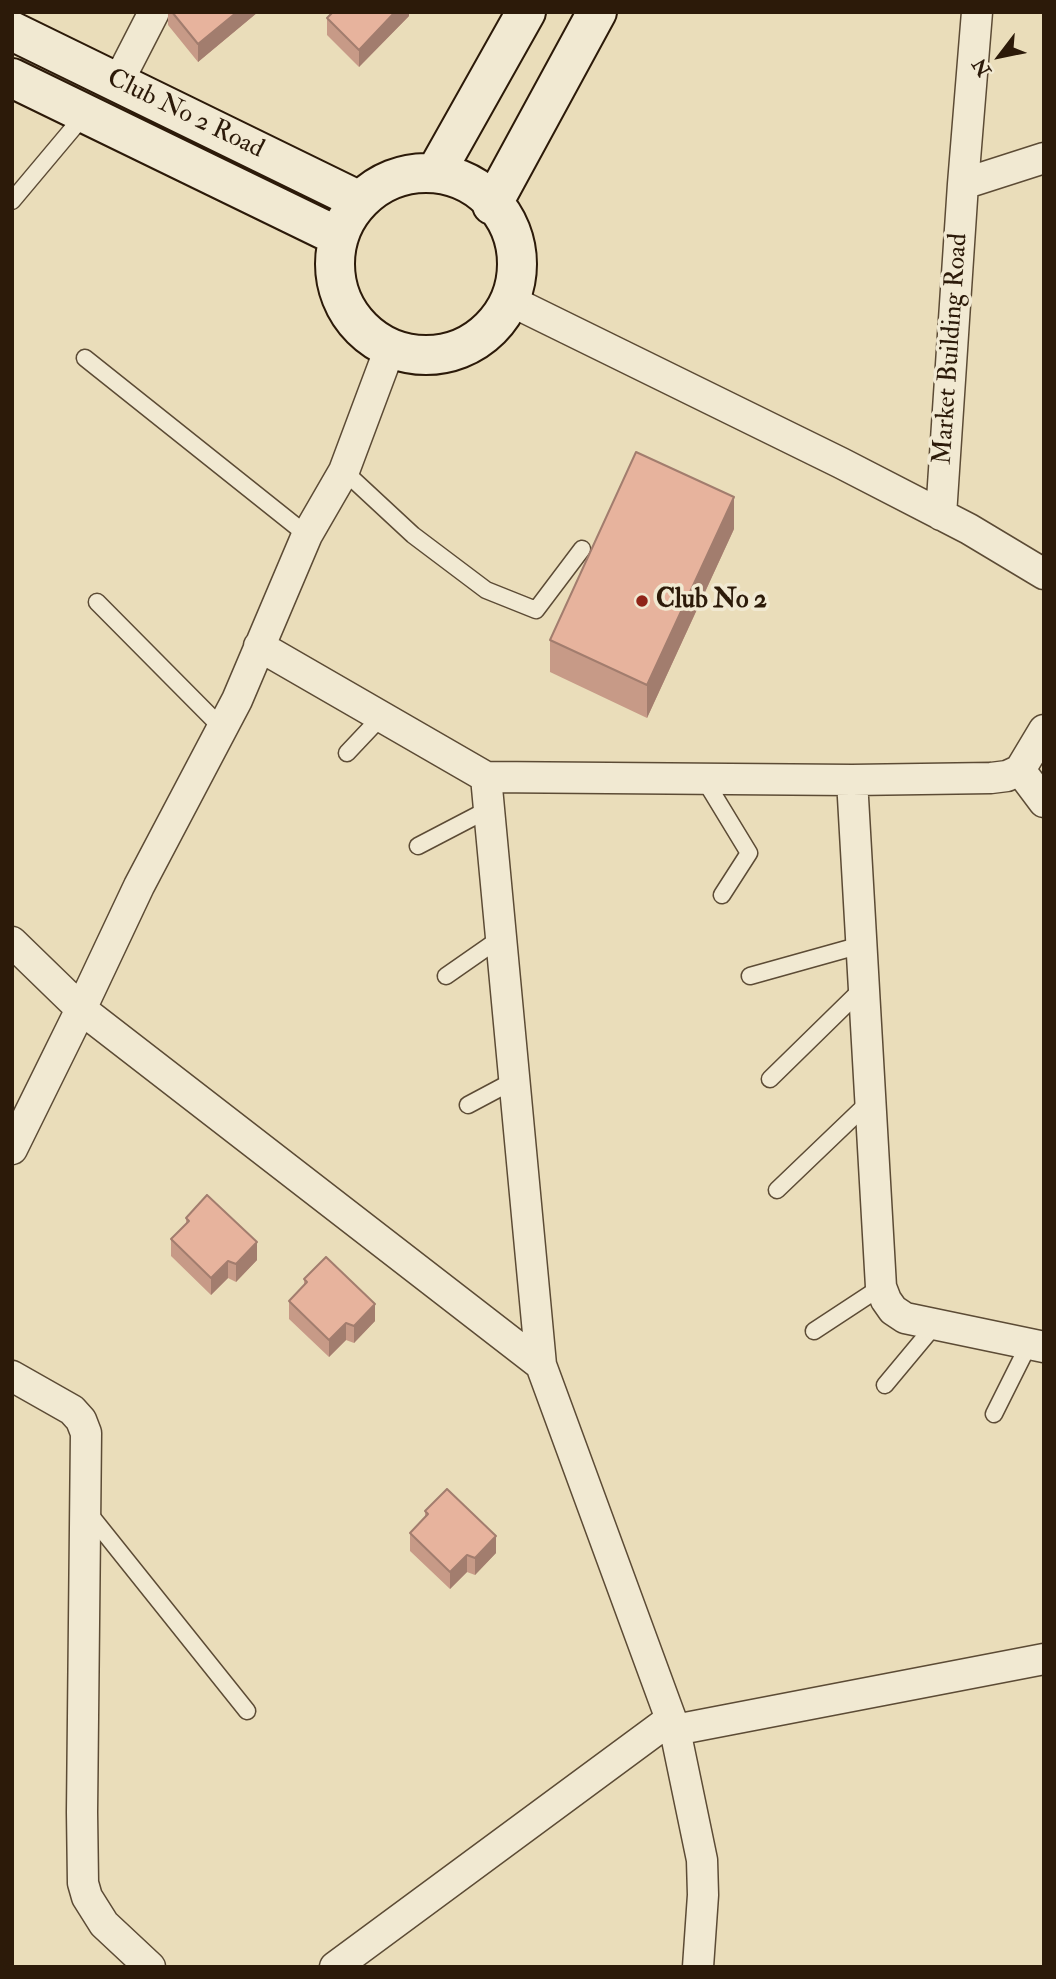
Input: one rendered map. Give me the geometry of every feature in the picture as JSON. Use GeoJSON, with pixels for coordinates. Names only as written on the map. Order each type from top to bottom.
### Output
{"type":"FeatureCollection","features":[{"type":"Feature","properties":{"kind":"street"},"geometry":{"type":"LineString","coordinates":[[118,82],[154,12]]}},
{"type":"Feature","properties":{"kind":"street"},"geometry":{"type":"LineString","coordinates":[[436,172],[526,12]]}},
{"type":"Feature","properties":{"kind":"street"},"geometry":{"type":"LineString","coordinates":[[492,205],[597,12]]}},
{"type":"Feature","properties":{"kind":"street","name":"Market Building Road"},"geometry":{"type":"LineString","coordinates":[[941,515],[977,12]]}},
{"type":"Feature","properties":{"kind":"street","name":"Club No 2 Road"},"geometry":{"type":"LineString","coordinates":[[12,31],[358,200]]}},
{"type":"Feature","properties":{"kind":"street","name":"Club No 2 Road"},"geometry":{"type":"LineString","coordinates":[[12,78],[339,237]]}},
{"type":"Feature","properties":{"kind":"street"},"geometry":{"type":"LineString","coordinates":[[963,184],[1044,158]]}},
{"type":"Feature","properties":{"kind":"street"},"geometry":{"type":"LineString","coordinates":[[436,172],[466,181],[492,205],[510,225],[518,255],[516,286],[511,301],[503,315],[484,336],[459,350],[430,356],[390,348],[376,340],[355,321],[341,295],[335,267],[339,237],[358,200],[376,187],[405,174],[436,172]]}},
{"type":"Feature","properties":{"kind":"street"},"geometry":{"type":"LineString","coordinates":[[511,301],[941,515],[1044,574]]}},
{"type":"Feature","properties":{"kind":"street"},"geometry":{"type":"LineString","coordinates":[[12,1149],[139,886],[237,699],[307,535],[344,471],[390,348]]}},
{"type":"Feature","properties":{"kind":"street"},"geometry":{"type":"LineString","coordinates":[[259,646],[486,777],[852,780],[991,778],[1007,776],[1020,770],[1044,730]]}},
{"type":"Feature","properties":{"kind":"street"},"geometry":{"type":"LineString","coordinates":[[1020,770],[1044,802]]}},
{"type":"Feature","properties":{"kind":"street"},"geometry":{"type":"LineString","coordinates":[[486,777],[541,1365],[673,1724],[702,1860],[703,1895],[698,1967]]}},
{"type":"Feature","properties":{"kind":"street"},"geometry":{"type":"LineString","coordinates":[[852,780],[881,1287],[886,1300],[905,1318],[1036,1345]]}},
{"type":"Feature","properties":{"kind":"street"},"geometry":{"type":"LineString","coordinates":[[12,942],[81,1010],[541,1365]]}},
{"type":"Feature","properties":{"kind":"street"},"geometry":{"type":"LineString","coordinates":[[12,1376],[64,1404],[81,1420],[86,1433],[83,1883],[87,1897],[104,1924],[150,1967]]}},
{"type":"Feature","properties":{"kind":"street"},"geometry":{"type":"LineString","coordinates":[[335,1967],[673,1724],[1044,1660]]}},
{"type":"Feature","properties":{"kind":"lane"},"geometry":{"type":"LineString","coordinates":[[12,201],[86,114]]}},
{"type":"Feature","properties":{"kind":"lane"},"geometry":{"type":"LineString","coordinates":[[85,358],[307,535]]}},
{"type":"Feature","properties":{"kind":"lane"},"geometry":{"type":"LineString","coordinates":[[344,471],[413,535],[486,590],[536,610],[582,549]]}},
{"type":"Feature","properties":{"kind":"lane"},"geometry":{"type":"LineString","coordinates":[[97,602],[221,727]]}},
{"type":"Feature","properties":{"kind":"lane"},"geometry":{"type":"LineString","coordinates":[[347,753],[381,717]]}},
{"type":"Feature","properties":{"kind":"lane"},"geometry":{"type":"LineString","coordinates":[[704,779],[749,853],[722,895]]}},
{"type":"Feature","properties":{"kind":"lane"},"geometry":{"type":"LineString","coordinates":[[418,846],[489,809]]}},
{"type":"Feature","properties":{"kind":"lane"},"geometry":{"type":"LineString","coordinates":[[446,976],[502,937]]}},
{"type":"Feature","properties":{"kind":"lane"},"geometry":{"type":"LineString","coordinates":[[750,976],[862,945]]}},
{"type":"Feature","properties":{"kind":"lane"},"geometry":{"type":"LineString","coordinates":[[770,1079],[864,987]]}},
{"type":"Feature","properties":{"kind":"lane"},"geometry":{"type":"LineString","coordinates":[[468,1105],[515,1080]]}},
{"type":"Feature","properties":{"kind":"lane"},"geometry":{"type":"LineString","coordinates":[[777,1190],[870,1101]]}},
{"type":"Feature","properties":{"kind":"lane"},"geometry":{"type":"LineString","coordinates":[[814,1331],[881,1287]]}},
{"type":"Feature","properties":{"kind":"lane"},"geometry":{"type":"LineString","coordinates":[[885,1385],[936,1325]]}},
{"type":"Feature","properties":{"kind":"lane"},"geometry":{"type":"LineString","coordinates":[[994,1414],[1036,1345]]}},
{"type":"Feature","properties":{"kind":"lane"},"geometry":{"type":"LineString","coordinates":[[85,1509],[247,1712]]}},
{"type":"Feature","properties":{"kind":"building"},"geometry":{"type":"Polygon","coordinates":[[[172,12],[237,12],[198,44],[172,12]]]}},
{"type":"Feature","properties":{"kind":"building"},"geometry":{"type":"Polygon","coordinates":[[[333,12],[395,12],[359,50],[327,18],[333,12]]]}},
{"type":"Feature","properties":{"kind":"building","name":"Club No 2"},"geometry":{"type":"Polygon","coordinates":[[[636,452],[734,497],[647,685],[550,640],[636,452]]]}},
{"type":"Feature","properties":{"kind":"building"},"geometry":{"type":"Polygon","coordinates":[[[207,1195],[257,1242],[236,1264],[228,1261],[211,1278],[171,1239],[189,1221],[186,1218],[207,1195]]]}},
{"type":"Feature","properties":{"kind":"building"},"geometry":{"type":"Polygon","coordinates":[[[326,1257],[375,1304],[354,1326],[346,1323],[329,1340],[289,1301],[307,1282],[304,1279],[326,1257]]]}},
{"type":"Feature","properties":{"kind":"building"},"geometry":{"type":"Polygon","coordinates":[[[447,1489],[496,1536],[475,1558],[467,1555],[450,1572],[410,1533],[428,1514],[425,1511],[447,1489]]]}},
{"type":"Feature","properties":{"kind":"place","name":"Club No 2"},"geometry":{"type":"Point","coordinates":[642,601]}}]}
